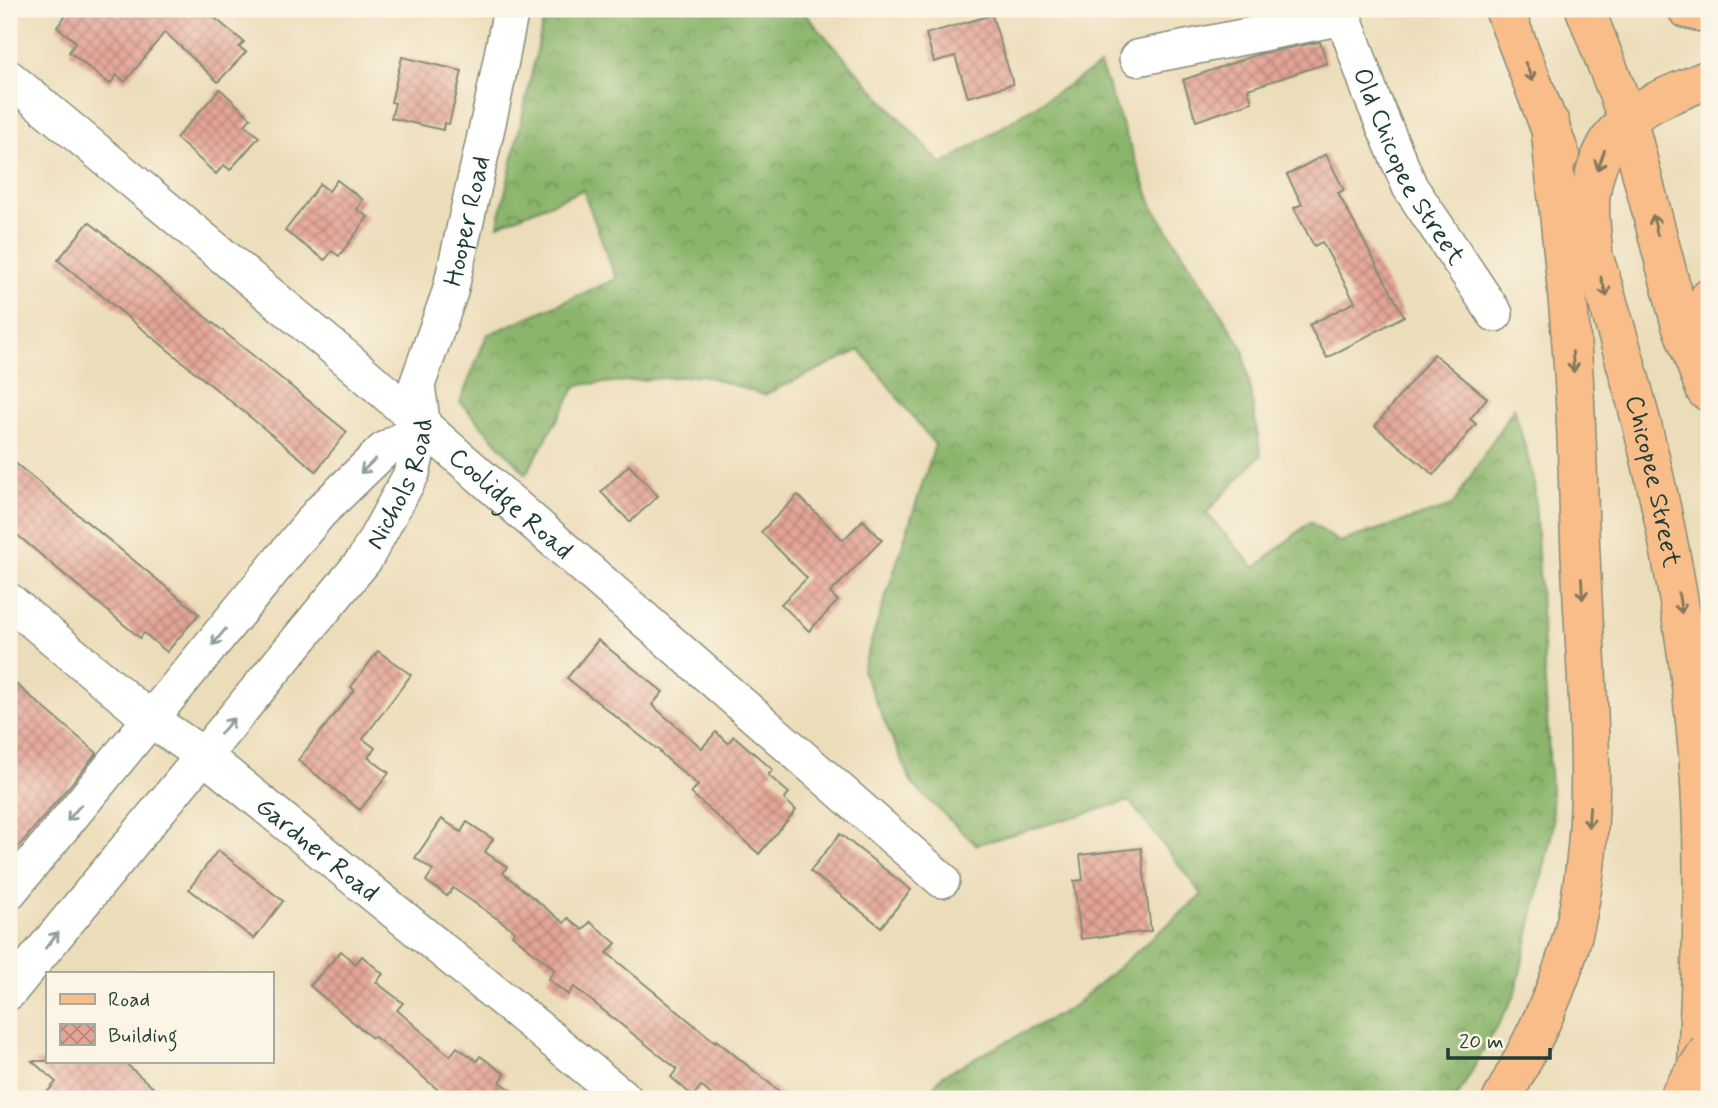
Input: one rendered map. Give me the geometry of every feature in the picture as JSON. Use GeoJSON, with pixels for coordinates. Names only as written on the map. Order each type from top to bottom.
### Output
{"type":"FeatureCollection","features":[{"type":"Feature","properties":{"kind":"main road","name":"Chicopee Street"},"geometry":{"type":"LineString","coordinates":[[1504,9],[1549,124],[1592,252],[1632,384],[1654,469],[1672,556],[1688,661],[1698,756],[1702,839],[1702,971],[1696,1099]]}},
{"type":"Feature","properties":{"kind":"main road"},"geometry":{"type":"LineString","coordinates":[[1585,9],[1627,117],[1677,311],[1708,400]]}},
{"type":"Feature","properties":{"kind":"main road"},"geometry":{"type":"LineString","coordinates":[[1687,9],[1709,14]]}},
{"type":"Feature","properties":{"kind":"main road"},"geometry":{"type":"LineString","coordinates":[[1592,252],[1591,193],[1610,137],[1627,117],[1671,94],[1709,79]]}},
{"type":"Feature","properties":{"kind":"main road"},"geometry":{"type":"LineString","coordinates":[[1502,1099],[1540,1027],[1559,983],[1580,903],[1588,831],[1590,726],[1573,363],[1549,124]]}},
{"type":"Feature","properties":{"kind":"main road"},"geometry":{"type":"LineString","coordinates":[[1708,400],[1705,347],[1709,298]]}},
{"type":"Feature","properties":{"kind":"main road"},"geometry":{"type":"LineString","coordinates":[[1676,1099],[1709,1050]]}},
{"type":"Feature","properties":{"kind":"main road"},"geometry":{"type":"LineString","coordinates":[[1688,1099],[1709,1071]]}},
{"type":"Feature","properties":{"kind":"street","name":"Hooper Road"},"geometry":{"type":"LineString","coordinates":[[423,427],[416,385],[450,292],[511,9]]}},
{"type":"Feature","properties":{"kind":"street"},"geometry":{"type":"LineString","coordinates":[[1137,58],[1342,13]]}},
{"type":"Feature","properties":{"kind":"street","name":"Old Chicopee Street"},"geometry":{"type":"LineString","coordinates":[[1342,13],[1371,95],[1410,187],[1495,314]]}},
{"type":"Feature","properties":{"kind":"street","name":"Coolidge Road"},"geometry":{"type":"LineString","coordinates":[[9,78],[347,359],[942,880]]}},
{"type":"Feature","properties":{"kind":"street","name":"Nichols Road"},"geometry":{"type":"LineString","coordinates":[[9,892],[320,512],[384,450],[423,427]]}},
{"type":"Feature","properties":{"kind":"street","name":"Nichols Road"},"geometry":{"type":"LineString","coordinates":[[9,992],[365,559],[412,473],[423,427]]}},
{"type":"Feature","properties":{"kind":"street","name":"Gardner Road"},"geometry":{"type":"LineString","coordinates":[[9,601],[151,720],[203,755],[625,1099]]}},
{"type":"Feature","properties":{"kind":"green space"},"geometry":{"type":"Polygon","coordinates":[[[546,9],[806,9],[804,13],[942,165],[1100,65],[1153,207],[1243,348],[1261,455],[1206,513],[1255,568],[1310,522],[1339,542],[1452,506],[1514,407],[1534,480],[1553,828],[1515,995],[1456,1099],[922,1099],[943,1075],[1071,1008],[1202,895],[1129,801],[976,845],[912,784],[862,670],[935,445],[860,350],[764,395],[702,375],[577,385],[526,474],[460,402],[487,335],[616,279],[583,190],[498,225],[546,9]]]}},
{"type":"Feature","properties":{"kind":"building"},"geometry":{"type":"Polygon","coordinates":[[[71,9],[204,9],[244,42],[239,47],[246,52],[218,82],[165,32],[125,82],[117,75],[110,84],[69,52],[76,42],[57,27],[71,9]]]}},
{"type":"Feature","properties":{"kind":"building"},"geometry":{"type":"Polygon","coordinates":[[[992,15],[1013,84],[968,97],[955,56],[934,62],[926,34],[992,15]]]}},
{"type":"Feature","properties":{"kind":"building"},"geometry":{"type":"Polygon","coordinates":[[[1320,42],[1327,63],[1248,89],[1252,102],[1196,121],[1183,80],[1259,54],[1320,42]]]}},
{"type":"Feature","properties":{"kind":"building"},"geometry":{"type":"Polygon","coordinates":[[[402,57],[462,71],[449,124],[444,123],[443,130],[391,118],[395,103],[391,102],[402,57]]]}},
{"type":"Feature","properties":{"kind":"building"},"geometry":{"type":"Polygon","coordinates":[[[220,89],[251,118],[245,125],[259,137],[230,170],[224,165],[216,174],[176,138],[220,89]]]}},
{"type":"Feature","properties":{"kind":"building"},"geometry":{"type":"Polygon","coordinates":[[[1326,154],[1344,190],[1338,193],[1404,316],[1327,358],[1309,325],[1355,302],[1322,242],[1314,246],[1294,208],[1302,204],[1287,175],[1326,154]]]}},
{"type":"Feature","properties":{"kind":"building"},"geometry":{"type":"Polygon","coordinates":[[[337,180],[363,200],[357,209],[368,217],[339,256],[332,251],[325,260],[285,231],[320,184],[329,191],[337,180]]]}},
{"type":"Feature","properties":{"kind":"building"},"geometry":{"type":"Polygon","coordinates":[[[89,222],[347,432],[316,471],[58,260],[89,222]]]}},
{"type":"Feature","properties":{"kind":"building"},"geometry":{"type":"Polygon","coordinates":[[[1434,354],[1487,398],[1470,419],[1476,424],[1434,475],[1375,426],[1434,354]]]}},
{"type":"Feature","properties":{"kind":"building"},"geometry":{"type":"Polygon","coordinates":[[[9,458],[199,614],[167,652],[144,633],[140,638],[9,528],[9,458]]]}},
{"type":"Feature","properties":{"kind":"building"},"geometry":{"type":"Polygon","coordinates":[[[629,465],[658,496],[630,522],[601,492],[629,465]]]}},
{"type":"Feature","properties":{"kind":"building"},"geometry":{"type":"Polygon","coordinates":[[[798,495],[843,540],[863,520],[882,540],[830,593],[838,601],[809,631],[781,604],[807,578],[761,532],[798,495]]]}},
{"type":"Feature","properties":{"kind":"building"},"geometry":{"type":"Polygon","coordinates":[[[598,640],[663,692],[652,705],[702,748],[716,732],[728,743],[734,736],[773,770],[768,775],[789,793],[784,799],[796,810],[759,854],[691,793],[698,785],[661,752],[567,678],[598,640]]]}},
{"type":"Feature","properties":{"kind":"building"},"geometry":{"type":"Polygon","coordinates":[[[378,651],[411,675],[363,739],[375,748],[368,757],[389,773],[360,810],[298,760],[354,690],[351,687],[378,651]]]}},
{"type":"Feature","properties":{"kind":"building"},"geometry":{"type":"Polygon","coordinates":[[[9,678],[97,753],[9,858],[9,678]]]}},
{"type":"Feature","properties":{"kind":"building"},"geometry":{"type":"Polygon","coordinates":[[[442,819],[461,832],[467,822],[493,839],[485,852],[507,867],[503,873],[564,923],[568,918],[583,930],[590,922],[616,943],[607,953],[789,1099],[716,1099],[701,1086],[693,1096],[671,1077],[677,1069],[574,987],[568,995],[548,979],[555,970],[512,935],[515,931],[453,888],[447,896],[426,881],[433,870],[415,858],[442,819]]]}},
{"type":"Feature","properties":{"kind":"building"},"geometry":{"type":"Polygon","coordinates":[[[840,834],[911,890],[881,927],[810,871],[840,834]]]}},
{"type":"Feature","properties":{"kind":"building"},"geometry":{"type":"Polygon","coordinates":[[[1141,848],[1151,931],[1081,939],[1074,881],[1083,880],[1080,855],[1141,848]]]}},
{"type":"Feature","properties":{"kind":"building"},"geometry":{"type":"Polygon","coordinates":[[[218,850],[283,901],[254,939],[189,889],[218,850]]]}},
{"type":"Feature","properties":{"kind":"building"},"geometry":{"type":"Polygon","coordinates":[[[341,951],[355,964],[362,956],[383,974],[376,982],[403,1003],[397,1010],[450,1056],[457,1047],[477,1061],[480,1056],[505,1074],[500,1082],[524,1099],[449,1099],[374,1036],[372,1038],[310,986],[341,951]]]}},
{"type":"Feature","properties":{"kind":"building"},"geometry":{"type":"Polygon","coordinates":[[[32,1061],[124,1062],[166,1099],[41,1099],[56,1082],[32,1061]]]}}]}
